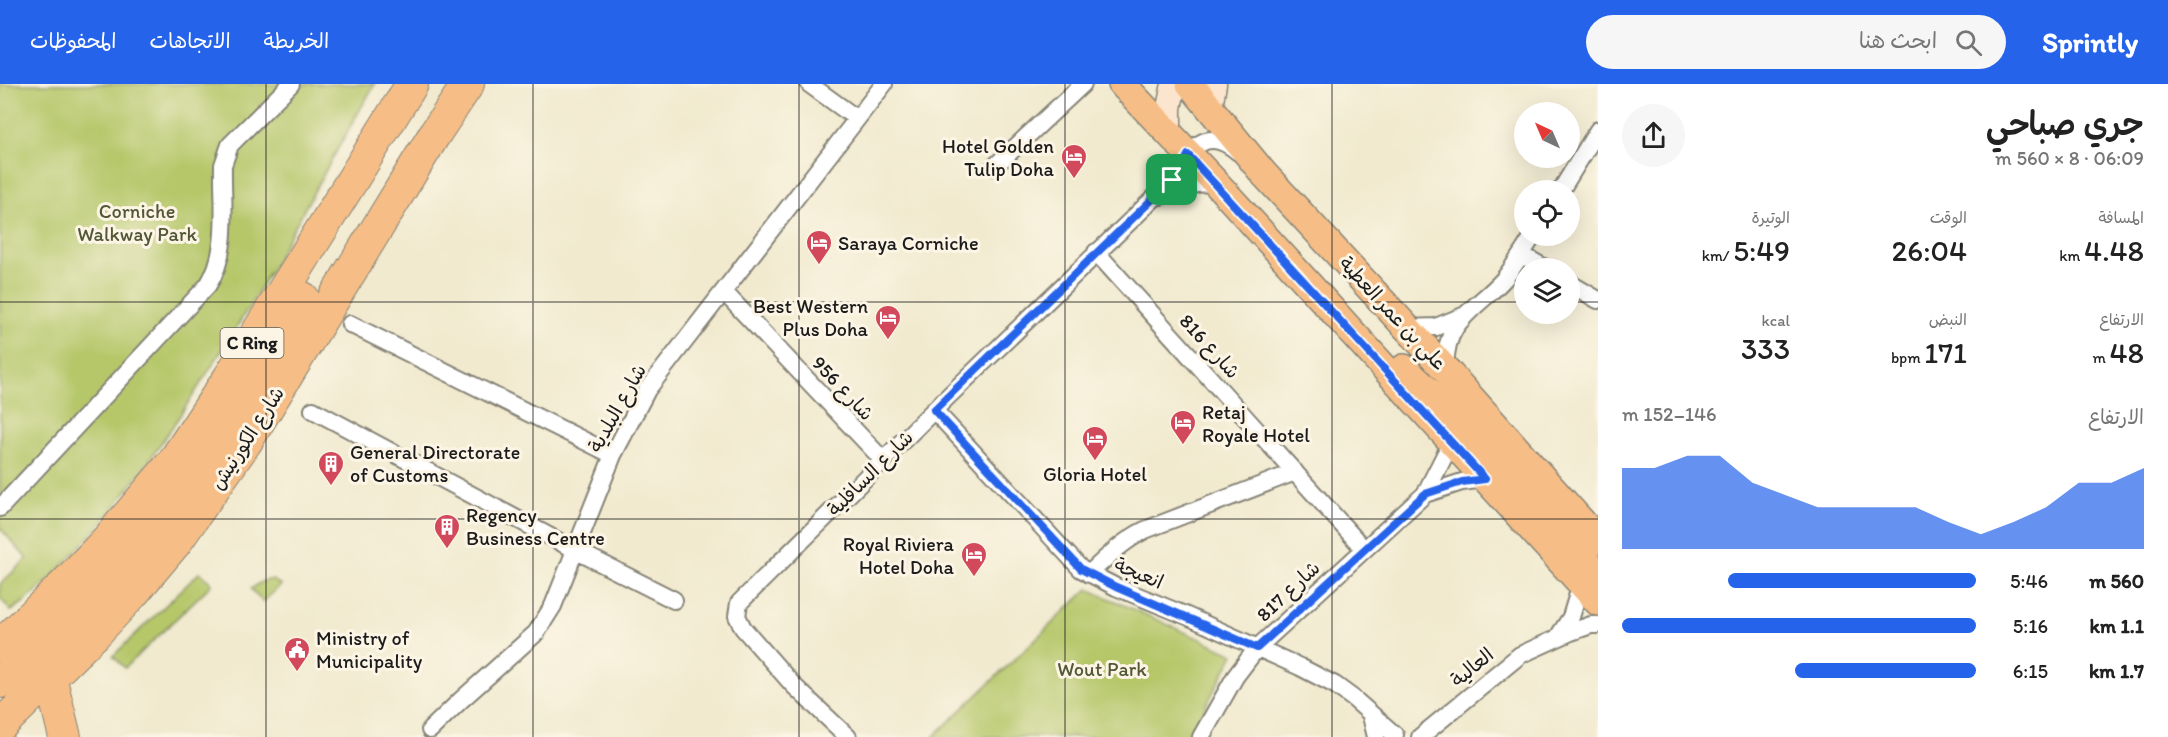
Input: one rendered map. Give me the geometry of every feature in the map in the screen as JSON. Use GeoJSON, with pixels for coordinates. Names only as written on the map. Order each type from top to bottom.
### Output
{"type":"FeatureCollection","features":[{"type":"Feature","properties":{"kind":"highway","name":"C Ring"},"geometry":{"type":"LineString","coordinates":[[0,646],[107,540],[174,460],[229,378],[412,84]]}},
{"type":"Feature","properties":{"kind":"highway"},"geometry":{"type":"LineString","coordinates":[[436,132],[458,84]]}},
{"type":"Feature","properties":{"kind":"highway","name":"شارع الكورنيش"},"geometry":{"type":"LineString","coordinates":[[0,726],[95,634],[176,542],[252,433],[436,132],[468,84]]}},
{"type":"Feature","properties":{"kind":"highway"},"geometry":{"type":"LineString","coordinates":[[0,682],[81,604],[133,547],[214,443],[284,332],[326,255],[341,213],[345,192]]}},
{"type":"Feature","properties":{"kind":"highway"},"geometry":{"type":"LineString","coordinates":[[0,625],[21,614],[66,583]]}},
{"type":"Feature","properties":{"kind":"highway"},"geometry":{"type":"LineString","coordinates":[[50,676],[65,737]]}},
{"type":"Feature","properties":{"kind":"main road"},"geometry":{"type":"LineString","coordinates":[[1122,84],[1217,184],[1485,479],[1592,587]]}},
{"type":"Feature","properties":{"kind":"main road","name":"علي بن عمر العطية"},"geometry":{"type":"LineString","coordinates":[[1190,84],[1212,96],[1264,174],[1446,370],[1598,540]]}},
{"type":"Feature","properties":{"kind":"main road"},"geometry":{"type":"LineString","coordinates":[[1362,346],[1401,366],[1413,375],[1474,434],[1592,587]]}},
{"type":"Feature","properties":{"kind":"street"},"geometry":{"type":"LineString","coordinates":[[0,508],[208,285],[222,254],[225,153],[230,145],[291,84]]}},
{"type":"Feature","properties":{"kind":"street"},"geometry":{"type":"LineString","coordinates":[[809,84],[856,118]]}},
{"type":"Feature","properties":{"kind":"street","name":"شارع البلدية"},"geometry":{"type":"LineString","coordinates":[[430,730],[536,633],[553,606],[613,455],[647,390],[884,84]]}},
{"type":"Feature","properties":{"kind":"street"},"geometry":{"type":"LineString","coordinates":[[994,167],[1083,84]]}},
{"type":"Feature","properties":{"kind":"street"},"geometry":{"type":"LineString","coordinates":[[1169,134],[1168,108],[1174,84]]}},
{"type":"Feature","properties":{"kind":"street"},"geometry":{"type":"LineString","coordinates":[[1567,180],[1598,130]]}},
{"type":"Feature","properties":{"kind":"street","name":"شارع السافلية"},"geometry":{"type":"LineString","coordinates":[[848,737],[793,685],[743,628],[737,616],[737,609],[744,598],[934,410],[1152,200],[1181,171],[1188,155],[1203,142],[1213,140],[1223,142],[1264,174]]}},
{"type":"Feature","properties":{"kind":"street","name":"شارع السافلية"},"geometry":{"type":"LineString","coordinates":[[1152,200],[1192,184],[1217,184]]}},
{"type":"Feature","properties":{"kind":"street"},"geometry":{"type":"LineString","coordinates":[[1446,370],[1448,340],[1464,315],[1503,280],[1527,246]]}},
{"type":"Feature","properties":{"kind":"street","name":"شارع 816"},"geometry":{"type":"LineString","coordinates":[[1096,252],[1364,549]]}},
{"type":"Feature","properties":{"kind":"street"},"geometry":{"type":"LineString","coordinates":[[1522,255],[1527,258]]}},
{"type":"Feature","properties":{"kind":"street"},"geometry":{"type":"LineString","coordinates":[[1580,289],[1598,300]]}},
{"type":"Feature","properties":{"kind":"street","name":"شارع 956"},"geometry":{"type":"LineString","coordinates":[[724,292],[883,460]]}},
{"type":"Feature","properties":{"kind":"street"},"geometry":{"type":"LineString","coordinates":[[1407,328],[1436,327],[1464,315]]}},
{"type":"Feature","properties":{"kind":"street"},"geometry":{"type":"LineString","coordinates":[[350,324],[613,455]]}},
{"type":"Feature","properties":{"kind":"street"},"geometry":{"type":"LineString","coordinates":[[312,410],[674,600]]}},
{"type":"Feature","properties":{"kind":"street","name":"انعيجة"},"geometry":{"type":"LineString","coordinates":[[934,410],[1077,564],[1089,574],[1335,685],[1396,736]]}},
{"type":"Feature","properties":{"kind":"street","name":"شارع 817"},"geometry":{"type":"LineString","coordinates":[[1201,737],[1235,677],[1257,648],[1425,494],[1451,442]]}},
{"type":"Feature","properties":{"kind":"street"},"geometry":{"type":"LineString","coordinates":[[1089,574],[1126,540],[1145,530],[1295,472]]}},
{"type":"Feature","properties":{"kind":"street","name":"شارع 817"},"geometry":{"type":"LineString","coordinates":[[1425,494],[1462,482],[1485,479]]}},
{"type":"Feature","properties":{"kind":"street"},"geometry":{"type":"LineString","coordinates":[[1557,639],[1592,587]]}},
{"type":"Feature","properties":{"kind":"street","name":"العالية"},"geometry":{"type":"LineString","coordinates":[[1420,737],[1509,663],[1531,649],[1571,632],[1598,625]]}},
{"type":"Feature","properties":{"kind":"street"},"geometry":{"type":"LineString","coordinates":[[1371,716],[1376,737]]}},
{"type":"Feature","properties":{"kind":"street"},"geometry":{"type":"LineString","coordinates":[[0,726],[12,737]]}},
{"type":"Feature","properties":{"kind":"green space","name":"Corniche Walkway Park"},"geometry":{"type":"Polygon","coordinates":[[[0,84],[375,84],[247,310],[153,455],[126,493],[81,546],[39,589],[11,611],[0,598],[0,584],[27,559],[0,528],[0,84]]]}},
{"type":"Feature","properties":{"kind":"green space"},"geometry":{"type":"Polygon","coordinates":[[[200,572],[212,584],[125,668],[113,656],[200,572]]]}},
{"type":"Feature","properties":{"kind":"green space"},"geometry":{"type":"Polygon","coordinates":[[[268,580],[281,585],[263,602],[251,589],[268,580]]]}},
{"type":"Feature","properties":{"kind":"green space","name":"Wout Park"},"geometry":{"type":"Polygon","coordinates":[[[1088,589],[1234,654],[1189,737],[933,737],[1088,589]]]}},
{"type":"Feature","properties":{"kind":"place","name":"Hotel Golden Tulip Doha"},"geometry":{"type":"Point","coordinates":[1074,180]}},
{"type":"Feature","properties":{"kind":"place","name":"Saraya Corniche"},"geometry":{"type":"Point","coordinates":[819,266]}},
{"type":"Feature","properties":{"kind":"place","name":"Best Western Plus Doha"},"geometry":{"type":"Point","coordinates":[888,341]}},
{"type":"Feature","properties":{"kind":"place","name":"Retaj Royale Hotel"},"geometry":{"type":"Point","coordinates":[1183,446]}},
{"type":"Feature","properties":{"kind":"place","name":"Gloria Hotel"},"geometry":{"type":"Point","coordinates":[1095,462]}},
{"type":"Feature","properties":{"kind":"place","name":"General Directorate of Customs"},"geometry":{"type":"Point","coordinates":[331,487]}},
{"type":"Feature","properties":{"kind":"place","name":"Regency Business Centre"},"geometry":{"type":"Point","coordinates":[447,550]}},
{"type":"Feature","properties":{"kind":"place","name":"Royal Riviera Hotel Doha"},"geometry":{"type":"Point","coordinates":[974,578]}},
{"type":"Feature","properties":{"kind":"place","name":"Ministry of Municipality"},"geometry":{"type":"Point","coordinates":[297,673]}},
{"type":"Feature","properties":{"kind":"route"},"geometry":{"type":"LineString","coordinates":[[1188,155],[1485,479],[1462,482],[1425,494],[1257,648],[1116,587],[1081,569],[934,410],[1172,180],[1181,171],[1188,155]]}}]}
